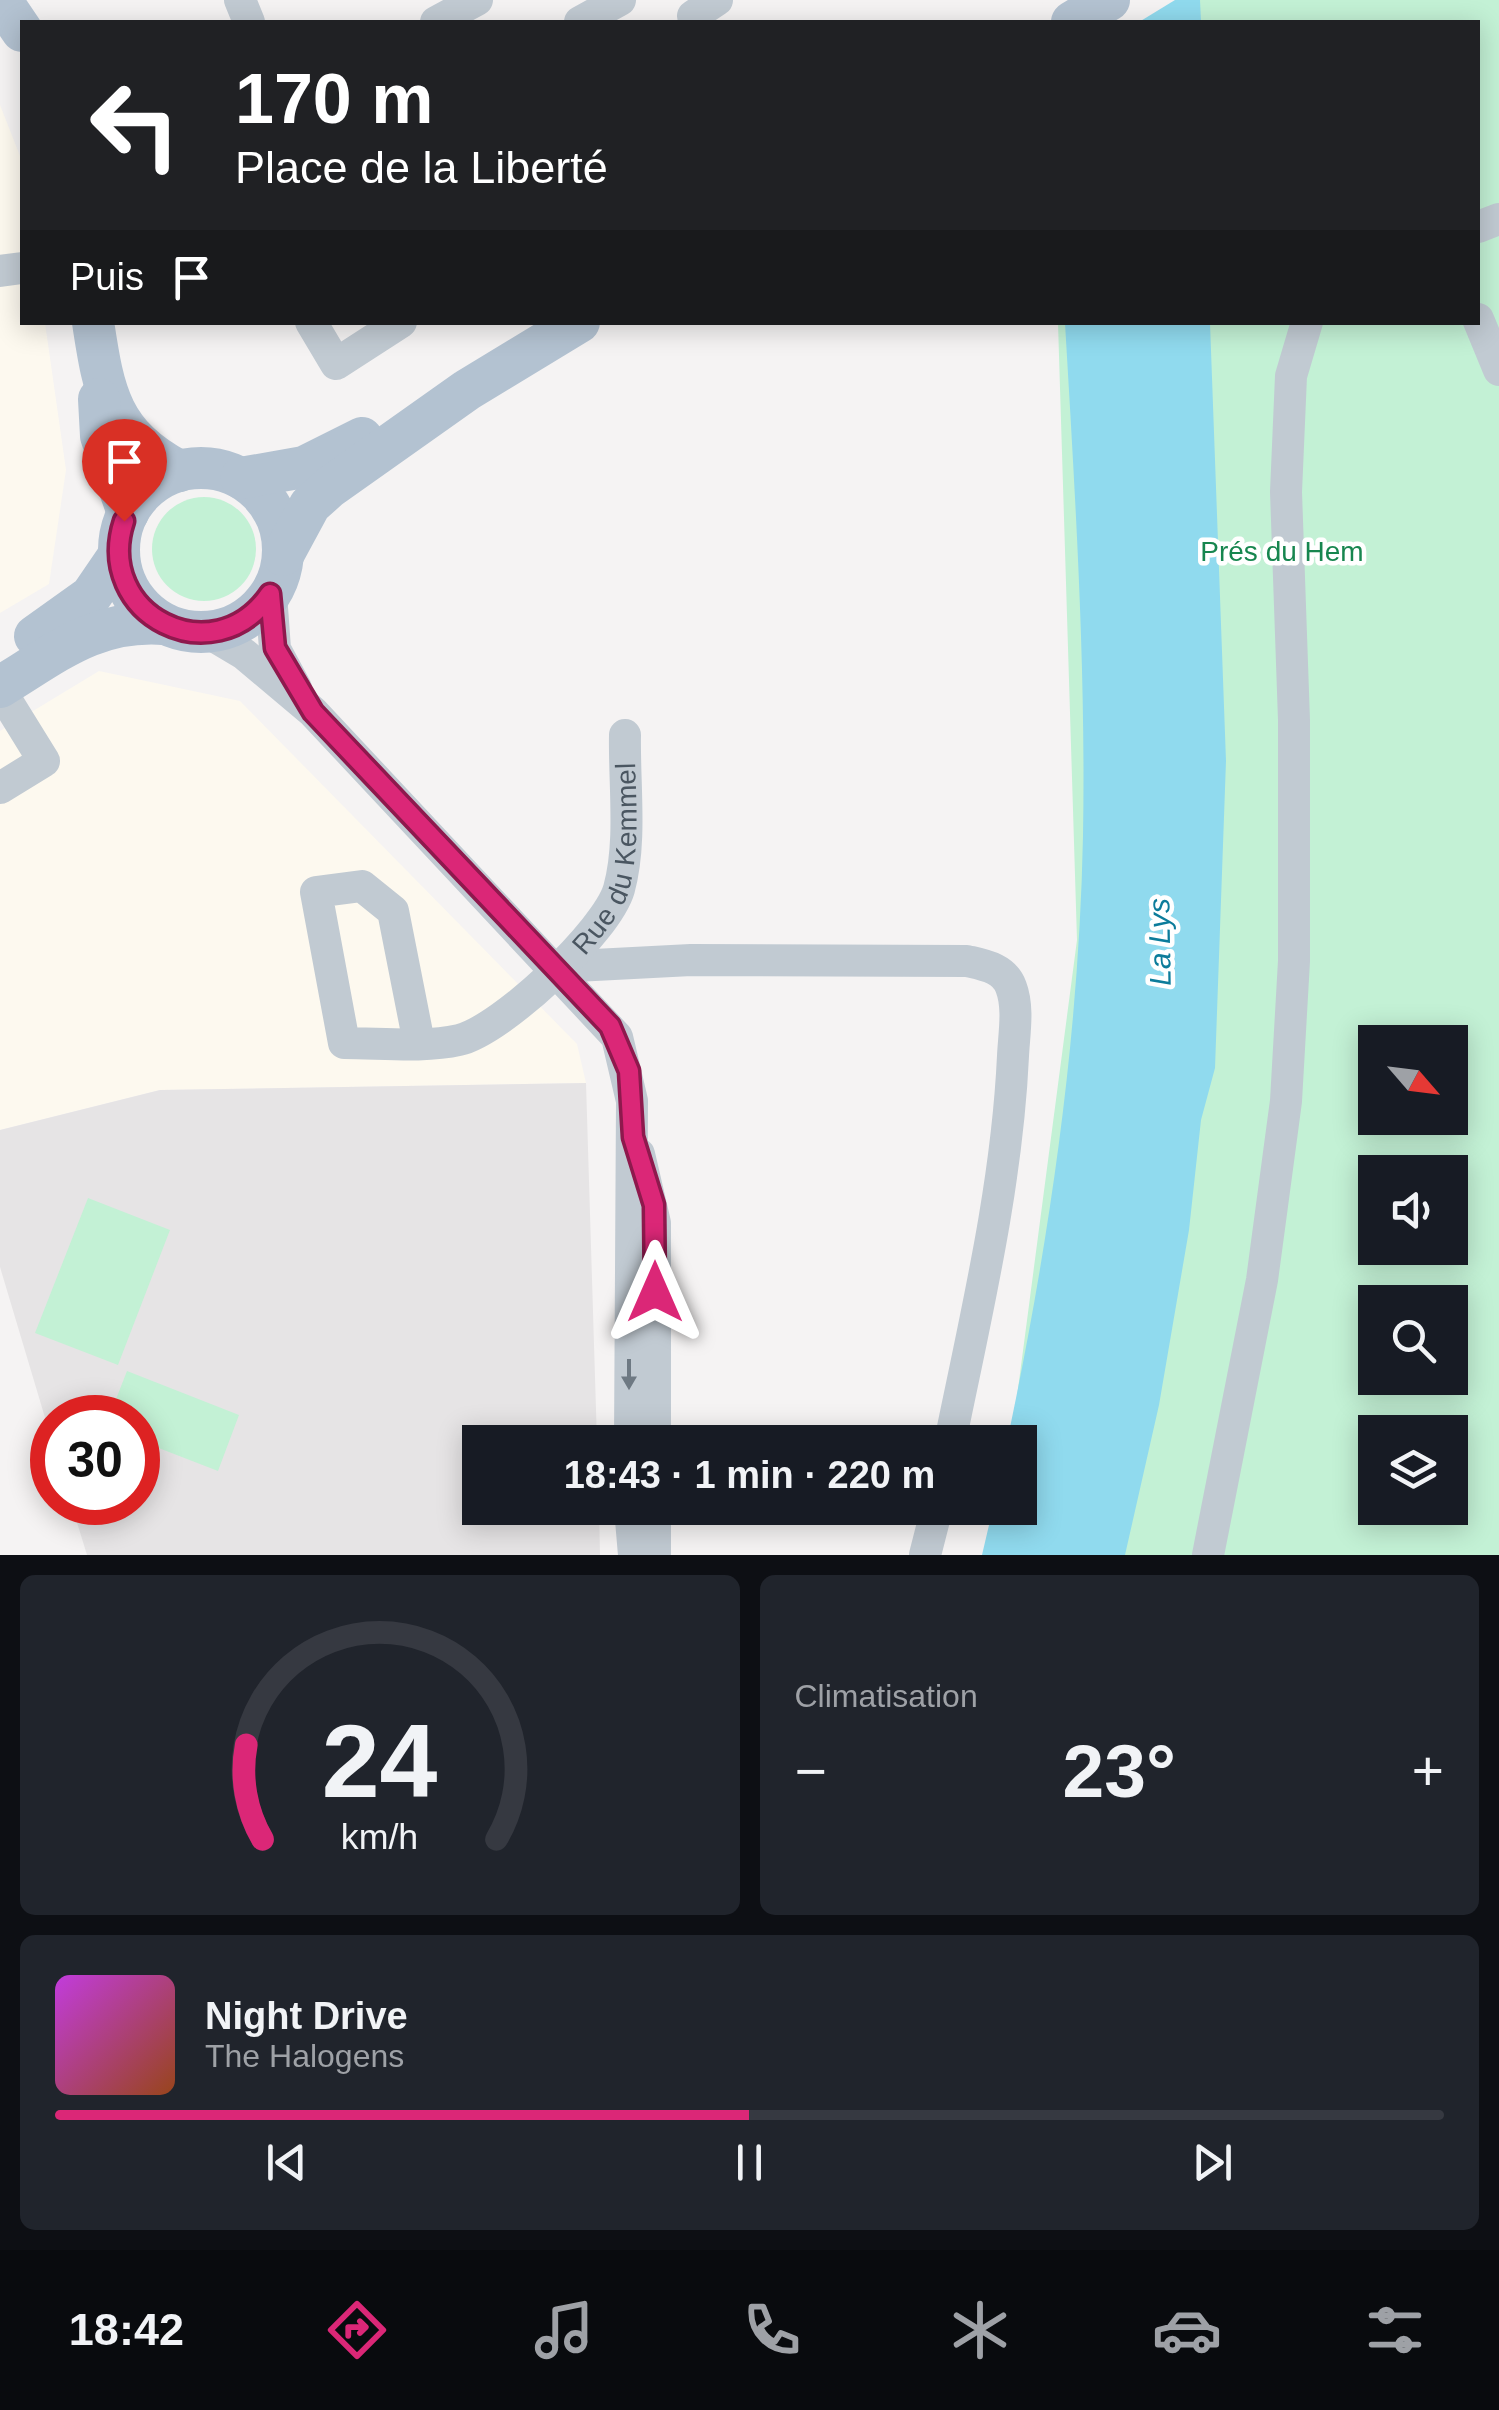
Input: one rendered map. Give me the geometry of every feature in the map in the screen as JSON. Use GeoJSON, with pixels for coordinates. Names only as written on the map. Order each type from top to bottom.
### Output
{"type":"FeatureCollection","features":[{"type":"Feature","properties":{"kind":"main road"},"geometry":{"type":"LineString","coordinates":[[1,0],[20,28]]}},
{"type":"Feature","properties":{"kind":"main road"},"geometry":{"type":"LineString","coordinates":[[1075,20],[1109,0]]}},
{"type":"Feature","properties":{"kind":"main road"},"geometry":{"type":"LineString","coordinates":[[0,688],[92,632],[114,624],[164,624],[206,632],[247,619],[277,574],[302,516],[321,495],[466,390],[530,335],[568,325]]}},
{"type":"Feature","properties":{"kind":"main road"},"geometry":{"type":"LineString","coordinates":[[96,340],[111,408],[122,427],[138,446],[179,471]]}},
{"type":"Feature","properties":{"kind":"main road"},"geometry":{"type":"LineString","coordinates":[[96,340],[101,436],[128,513]]}},
{"type":"Feature","properties":{"kind":"main road"},"geometry":{"type":"LineString","coordinates":[[240,478],[277,475],[321,461],[386,425],[466,390]]}},
{"type":"Feature","properties":{"kind":"main road"},"geometry":{"type":"LineString","coordinates":[[0,657],[80,606],[99,587],[119,555],[128,513],[142,492],[179,471],[210,468],[240,478],[257,490],[275,515],[277,574]]}},
{"type":"Feature","properties":{"kind":"main road"},"geometry":{"type":"LineString","coordinates":[[119,555],[129,592],[164,624]]}},
{"type":"Feature","properties":{"kind":"street"},"geometry":{"type":"LineString","coordinates":[[440,20],[477,0]]}},
{"type":"Feature","properties":{"kind":"street"},"geometry":{"type":"LineString","coordinates":[[584,20],[620,0]]}},
{"type":"Feature","properties":{"kind":"street"},"geometry":{"type":"LineString","coordinates":[[1480,324],[1499,370]]}},
{"type":"Feature","properties":{"kind":"street"},"geometry":{"type":"LineString","coordinates":[[313,325],[336,364],[396,325]]}},
{"type":"Feature","properties":{"kind":"street"},"geometry":{"type":"LineString","coordinates":[[1208,1555],[1262,1280],[1286,1101],[1294,960],[1294,720],[1286,492],[1291,376],[1306,325]]}},
{"type":"Feature","properties":{"kind":"street","name":"Rue du Kemmel"},"geometry":{"type":"LineString","coordinates":[[277,574],[275,648],[313,712]]}},
{"type":"Feature","properties":{"kind":"street","name":"Rue du Kemmel"},"geometry":{"type":"LineString","coordinates":[[206,632],[244,654],[313,712],[606,1020],[622,1048],[632,1101],[633,1137],[628,1200],[630,1425]]}},
{"type":"Feature","properties":{"kind":"street"},"geometry":{"type":"LineString","coordinates":[[0,688],[44,761],[0,788]]}},
{"type":"Feature","properties":{"kind":"street","name":"Rue du Kemmel"},"geometry":{"type":"LineString","coordinates":[[418,1042],[458,1041],[492,1024],[601,924],[617,896],[622,870],[625,736]]}},
{"type":"Feature","properties":{"kind":"street"},"geometry":{"type":"LineString","coordinates":[[362,886],[394,911],[418,1042],[344,1043],[316,892],[362,886]]}},
{"type":"Feature","properties":{"kind":"street"},"geometry":{"type":"LineString","coordinates":[[556,967],[692,960],[967,961],[1002,972],[1011,986],[1015,1013],[1012,1079],[998,1202],[953,1425]]}},
{"type":"Feature","properties":{"kind":"street","name":"Rue du Kemmel"},"geometry":{"type":"LineString","coordinates":[[633,1137],[654,1205],[655,1425]]}},
{"type":"Feature","properties":{"kind":"street"},"geometry":{"type":"LineString","coordinates":[[631,1525],[634,1555]]}},
{"type":"Feature","properties":{"kind":"street"},"geometry":{"type":"LineString","coordinates":[[655,1525],[655,1555]]}},
{"type":"Feature","properties":{"kind":"street"},"geometry":{"type":"LineString","coordinates":[[926,1555],[933,1525]]}},
{"type":"Feature","properties":{"kind":"shaded area"},"geometry":{"type":"Polygon","coordinates":[[[0,105],[20,156],[20,325],[45,325],[66,470],[49,584],[0,613],[0,105]]]}},
{"type":"Feature","properties":{"kind":"shaded area"},"geometry":{"type":"Polygon","coordinates":[[[99,671],[240,701],[577,1044],[586,1083],[160,1090],[0,1130],[0,731],[99,671]]]}},
{"type":"Feature","properties":{"kind":"shaded area"},"geometry":{"type":"Polygon","coordinates":[[[586,1083],[596,1425],[462,1425],[462,1525],[599,1525],[600,1555],[87,1555],[78,1525],[160,1525],[160,1395],[38,1395],[0,1267],[0,1130],[160,1090],[586,1083]]]}},
{"type":"Feature","properties":{"kind":"green space","name":"Prés du Hem"},"geometry":{"type":"Polygon","coordinates":[[[1162,0],[1499,0],[1499,1555],[996,1555],[1011,1525],[1037,1525],[1037,1425],[1013,1425],[1077,940],[1058,325],[1480,325],[1480,20],[1125,20],[1162,0]]]}},
{"type":"Feature","properties":{"kind":"green space"},"geometry":{"type":"Polygon","coordinates":[[[204,497],[224,501],[241,512],[252,529],[256,549],[252,569],[241,586],[224,597],[204,601],[184,597],[167,586],[156,569],[152,549],[156,529],[167,512],[184,501],[204,497]]]}},
{"type":"Feature","properties":{"kind":"green space"},"geometry":{"type":"Polygon","coordinates":[[[88,1198],[170,1230],[118,1365],[35,1333],[88,1198]]]}},
{"type":"Feature","properties":{"kind":"green space"},"geometry":{"type":"Polygon","coordinates":[[[127,1371],[239,1415],[218,1471],[160,1449],[160,1395],[118,1395],[127,1371]]]}},
{"type":"Feature","properties":{"kind":"water"},"geometry":{"type":"Polygon","coordinates":[[[1047,0],[1200,0],[1201,20],[1048,20],[1047,0]]]}},
{"type":"Feature","properties":{"kind":"water","name":"La Lys"},"geometry":{"type":"Polygon","coordinates":[[[1065,325],[1210,325],[1226,761],[1215,1068],[1201,1120],[1189,1230],[1159,1405],[1125,1555],[982,1555],[989,1525],[1037,1525],[1037,1425],[1010,1425],[1036,1292],[1068,1065],[1080,912],[1083,708],[1065,325]]]}},
{"type":"Feature","properties":{"kind":"pier"},"geometry":{"type":"Polygon","coordinates":[[[1042,0],[1175,0],[1142,20],[1043,20],[1042,0]]]}},
{"type":"Feature","properties":{"kind":"route"},"geometry":{"type":"LineString","coordinates":[[124,521],[118,546],[125,583],[148,614],[170,627],[200,633],[223,630],[247,619],[270,594],[275,648],[313,712],[617,1036],[629,1071],[633,1137],[654,1205],[655,1292]]}}]}
